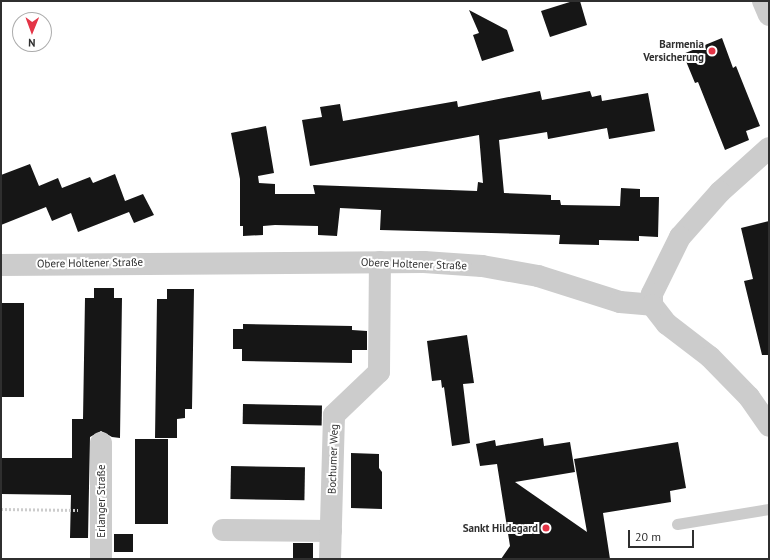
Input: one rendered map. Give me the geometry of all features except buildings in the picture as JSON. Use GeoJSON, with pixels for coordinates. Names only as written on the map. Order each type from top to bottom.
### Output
{"type":"FeatureCollection","features":[{"type":"Feature","properties":{"kind":"street"},"geometry":{"type":"LineString","coordinates":[[763,1],[769,15]]}},
{"type":"Feature","properties":{"kind":"street"},"geometry":{"type":"LineString","coordinates":[[769,148],[720,192],[680,237],[652,294],[652,305],[667,324],[710,357],[749,397],[769,426]]}},
{"type":"Feature","properties":{"kind":"street","name":"Obere Holtener Straße"},"geometry":{"type":"LineString","coordinates":[[1,265],[380,262],[482,266],[538,276],[620,302],[652,305]]}},
{"type":"Feature","properties":{"kind":"street","name":"Bochumer Weg"},"geometry":{"type":"LineString","coordinates":[[330,559],[334,415],[380,372],[380,262]]}},
{"type":"Feature","properties":{"kind":"street","name":"Erlanger Straße"},"geometry":{"type":"LineString","coordinates":[[101,559],[102,443]]}},
{"type":"Feature","properties":{"kind":"street"},"geometry":{"type":"LineString","coordinates":[[223,530],[331,531]]}},
{"type":"Feature","properties":{"kind":"lane"},"geometry":{"type":"LineString","coordinates":[[676,524],[769,509]]}},
{"type":"Feature","properties":{"kind":"path"},"geometry":{"type":"LineString","coordinates":[[1,509],[101,511]]}},
{"type":"Feature","properties":{"kind":"place","name":"Barmenia Versicherung"},"geometry":{"type":"Point","coordinates":[712,51]}},
{"type":"Feature","properties":{"kind":"place","name":"Sankt Hildegard"},"geometry":{"type":"Point","coordinates":[546,528]}}]}
